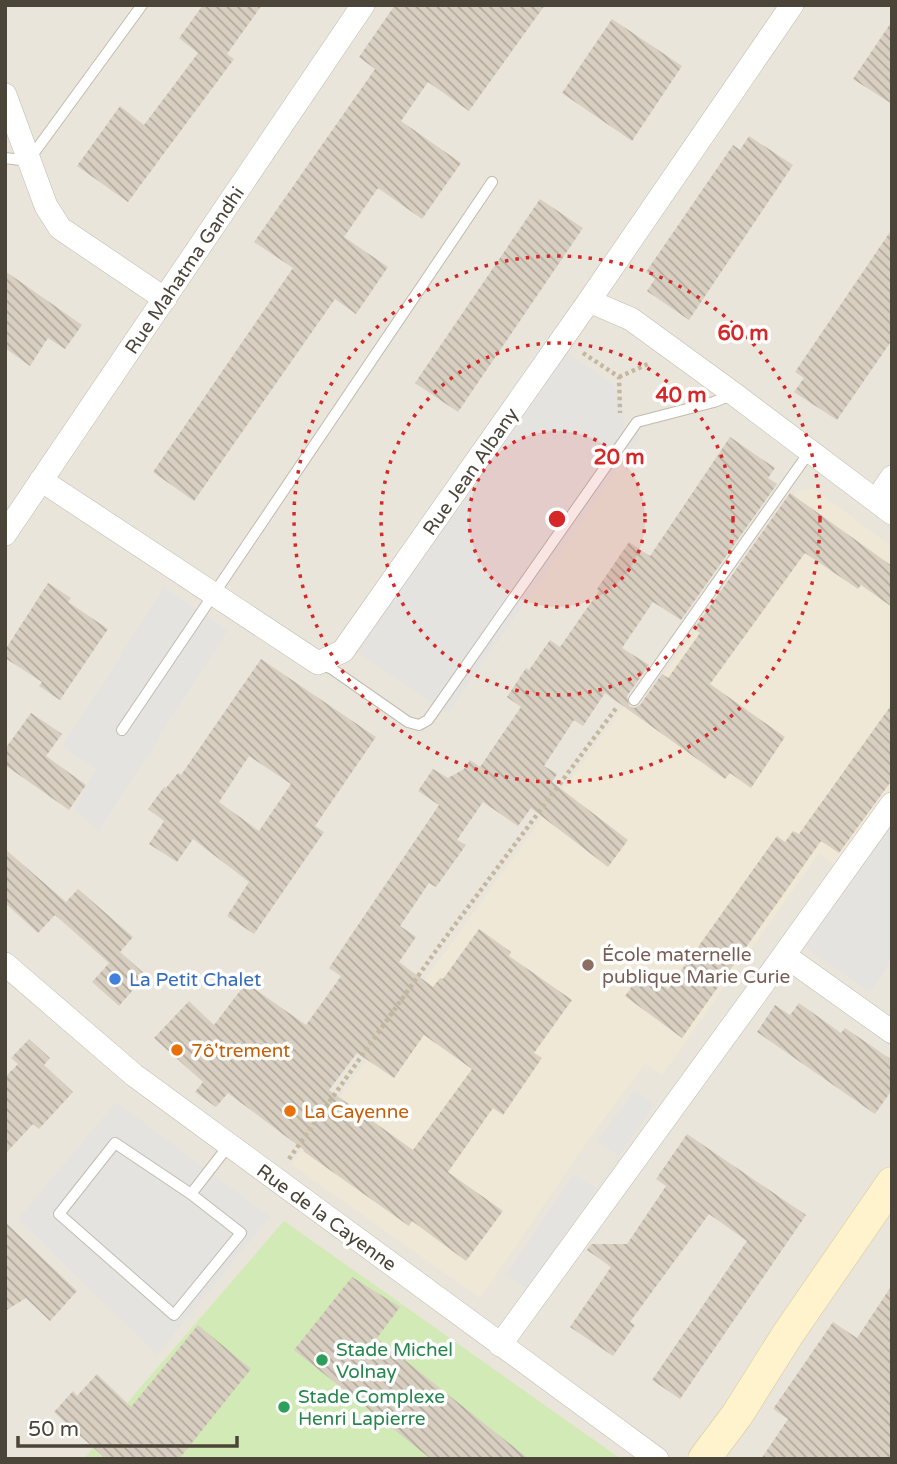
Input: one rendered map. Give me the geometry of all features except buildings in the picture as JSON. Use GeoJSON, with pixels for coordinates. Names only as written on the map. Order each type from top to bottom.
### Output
{"type":"FeatureCollection","features":[{"type":"Feature","properties":{"kind":"street","name":"Rue Mahatma Gandhi"},"geometry":{"type":"LineString","coordinates":[[8,523],[41,480],[363,5]]}},
{"type":"Feature","properties":{"kind":"street","name":"Rue Jean Albany"},"geometry":{"type":"LineString","coordinates":[[318,663],[343,651],[589,301],[792,5]]}},
{"type":"Feature","properties":{"kind":"street"},"geometry":{"type":"LineString","coordinates":[[5,95],[46,206],[60,228],[165,299]]}},
{"type":"Feature","properties":{"kind":"street"},"geometry":{"type":"LineString","coordinates":[[589,301],[631,319],[884,507],[892,477]]}},
{"type":"Feature","properties":{"kind":"street"},"geometry":{"type":"LineString","coordinates":[[41,480],[318,663]]}},
{"type":"Feature","properties":{"kind":"street"},"geometry":{"type":"LineString","coordinates":[[500,1345],[892,804]]}},
{"type":"Feature","properties":{"kind":"street"},"geometry":{"type":"LineString","coordinates":[[784,955],[892,1032]]}},
{"type":"Feature","properties":{"kind":"street","name":"Rue de la Cayenne"},"geometry":{"type":"LineString","coordinates":[[5,964],[134,1075],[657,1459]]}},
{"type":"Feature","properties":{"kind":"street"},"geometry":{"type":"LineString","coordinates":[[704,1459],[737,1415],[788,1334],[892,1183]]}},
{"type":"Feature","properties":{"kind":"street"},"geometry":{"type":"LineString","coordinates":[[698,1459],[716,1418],[788,1334]]}},
{"type":"Feature","properties":{"kind":"lane"},"geometry":{"type":"LineString","coordinates":[[5,158],[28,161],[142,5]]}},
{"type":"Feature","properties":{"kind":"lane"},"geometry":{"type":"LineString","coordinates":[[122,730],[492,182]]}},
{"type":"Feature","properties":{"kind":"lane"},"geometry":{"type":"LineString","coordinates":[[318,663],[332,669],[408,722],[419,724],[428,720],[637,422],[714,402],[734,394]]}},
{"type":"Feature","properties":{"kind":"lane"},"geometry":{"type":"LineString","coordinates":[[634,700],[810,451]]}},
{"type":"Feature","properties":{"kind":"lane"},"geometry":{"type":"LineString","coordinates":[[115,1143],[191,1194],[241,1233],[174,1315],[59,1214],[115,1143]]}},
{"type":"Feature","properties":{"kind":"lane"},"geometry":{"type":"LineString","coordinates":[[191,1194],[229,1145]]}},
{"type":"Feature","properties":{"kind":"path"},"geometry":{"type":"LineString","coordinates":[[576,349],[618,377],[620,417]]}},
{"type":"Feature","properties":{"kind":"path"},"geometry":{"type":"LineString","coordinates":[[275,1179],[440,945],[623,698],[634,700]]}},
{"type":"Feature","properties":{"kind":"shaded area"},"geometry":{"type":"Polygon","coordinates":[[[5,5],[892,5],[892,1459],[5,1459],[5,5]]]}},
{"type":"Feature","properties":{"kind":"shaded area"},"geometry":{"type":"Polygon","coordinates":[[[564,351],[613,384],[623,404],[624,426],[641,436],[448,713],[356,651],[564,351]]]}},
{"type":"Feature","properties":{"kind":"shaded area","name":"École maternelle publique Marie Curie"},"geometry":{"type":"Polygon","coordinates":[[[813,488],[892,547],[892,790],[837,867],[819,853],[662,1075],[645,1063],[591,1136],[480,1298],[291,1164],[625,704],[637,712],[796,492],[813,488]]]}},
{"type":"Feature","properties":{"kind":"shaded area"},"geometry":{"type":"Polygon","coordinates":[[[164,587],[228,630],[99,831],[74,809],[96,769],[62,747],[164,587]]]}},
{"type":"Feature","properties":{"kind":"shaded area"},"geometry":{"type":"Polygon","coordinates":[[[892,822],[892,961],[870,992],[805,947],[892,822]]]}},
{"type":"Feature","properties":{"kind":"shaded area"},"geometry":{"type":"Polygon","coordinates":[[[634,1091],[655,1104],[528,1289],[506,1275],[573,1175],[596,1188],[618,1156],[597,1142],[634,1091]]]}},
{"type":"Feature","properties":{"kind":"shaded area"},"geometry":{"type":"Polygon","coordinates":[[[116,1102],[270,1217],[157,1355],[18,1219],[116,1102]]]}},
{"type":"Feature","properties":{"kind":"green space","name":"Stade Michel Volnay"},"geometry":{"type":"Polygon","coordinates":[[[284,1221],[621,1459],[84,1459],[133,1396],[284,1221]]]}},
{"type":"Feature","properties":{"kind":"place","name":"École maternelle publique Marie Curie"},"geometry":{"type":"Point","coordinates":[588,965]}},
{"type":"Feature","properties":{"kind":"place","name":"La Petit Chalet"},"geometry":{"type":"Point","coordinates":[115,979]}},
{"type":"Feature","properties":{"kind":"place","name":"7ô'trement"},"geometry":{"type":"Point","coordinates":[177,1050]}},
{"type":"Feature","properties":{"kind":"place","name":"La Cayenne"},"geometry":{"type":"Point","coordinates":[290,1111]}},
{"type":"Feature","properties":{"kind":"place","name":"Stade Michel Volnay"},"geometry":{"type":"Point","coordinates":[322,1360]}},
{"type":"Feature","properties":{"kind":"place","name":"Stade Complexe Henri Lapierre"},"geometry":{"type":"Point","coordinates":[284,1407]}}]}
